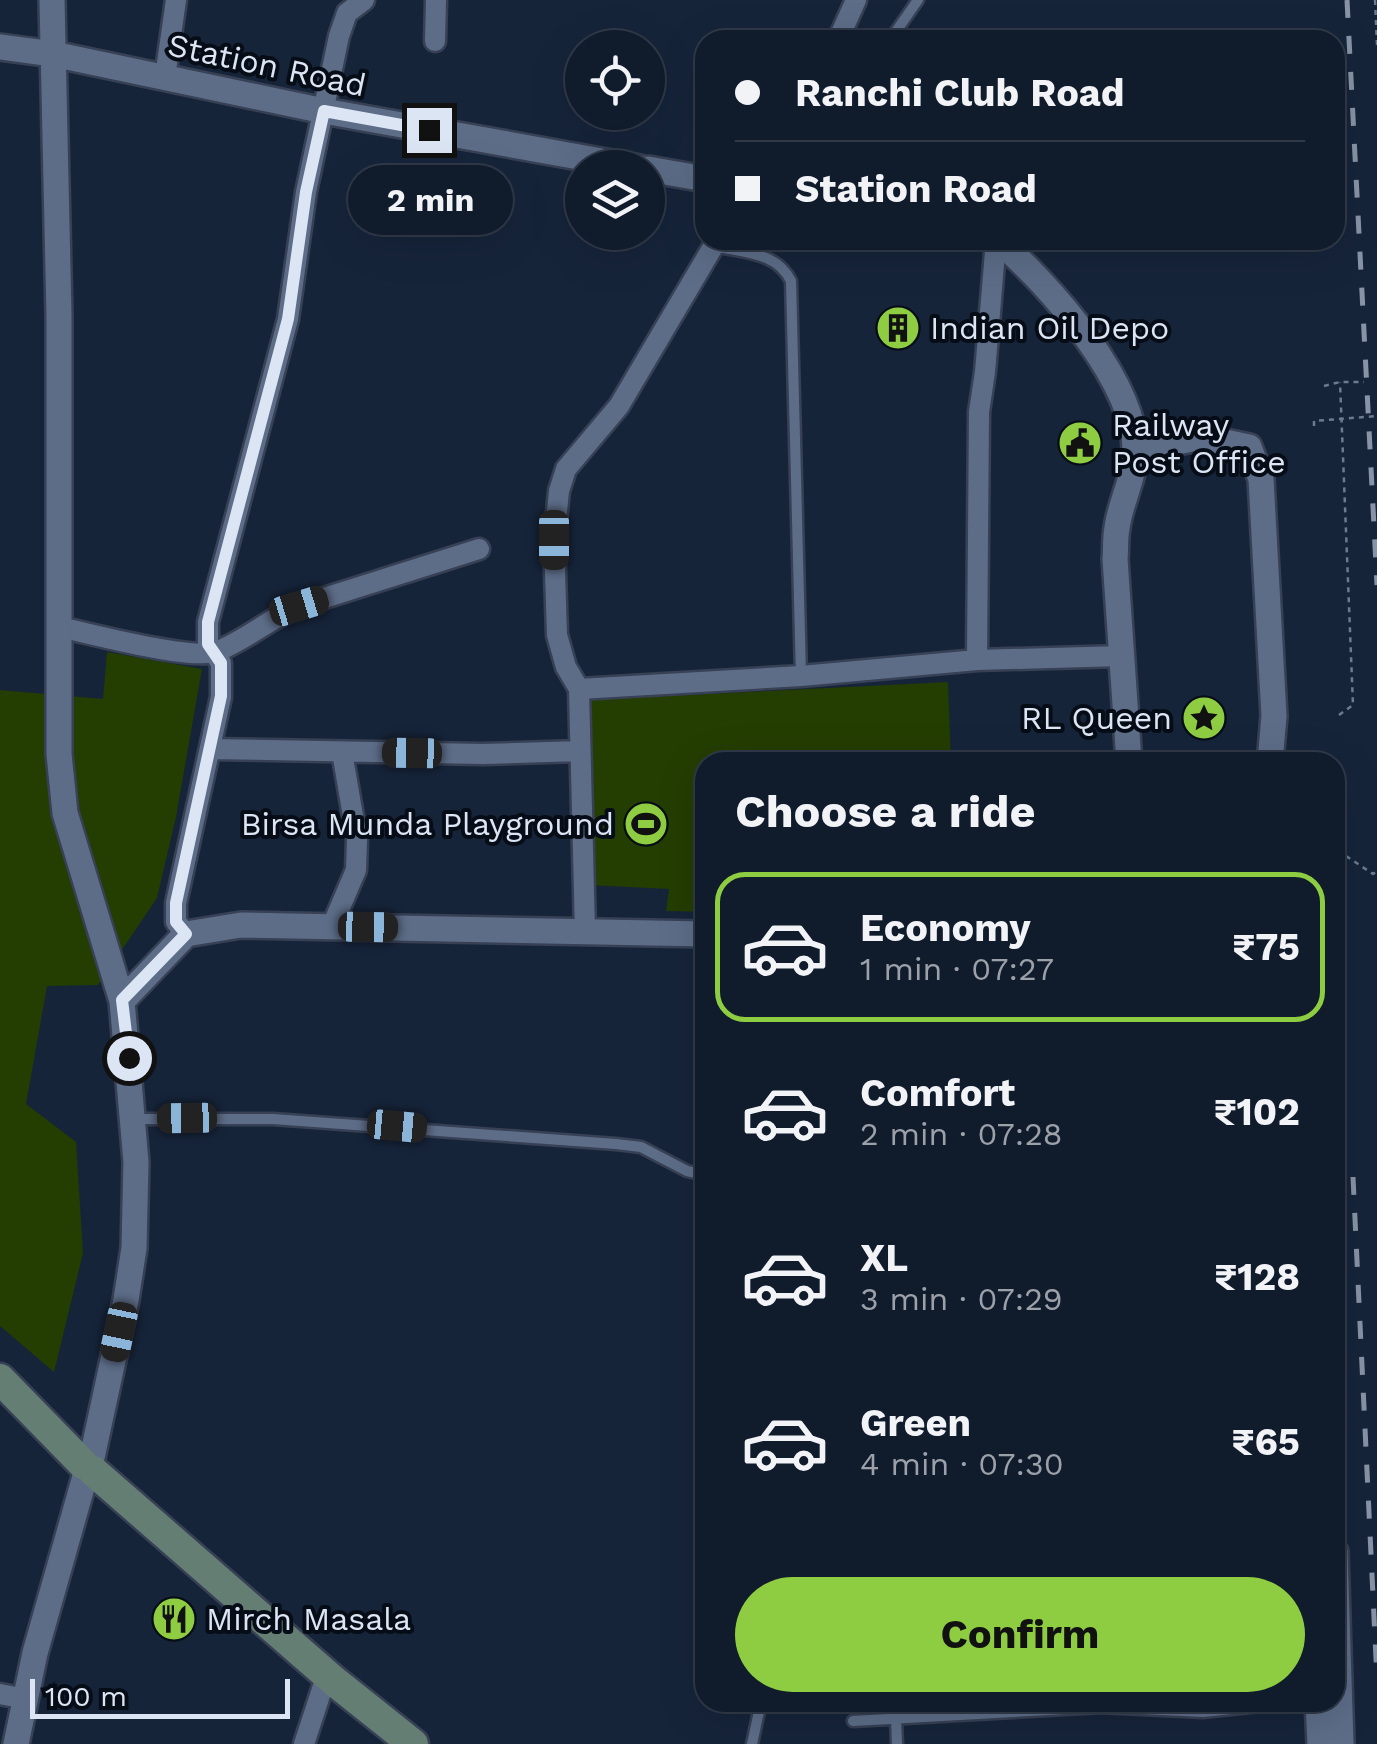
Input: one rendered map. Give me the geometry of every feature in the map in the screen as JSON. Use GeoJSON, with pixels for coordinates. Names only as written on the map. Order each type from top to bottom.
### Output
{"type":"FeatureCollection","features":[{"type":"Feature","properties":{"kind":"main road"},"geometry":{"type":"LineString","coordinates":[[0,1380],[88,1467],[326,1674],[413,1744]]}},
{"type":"Feature","properties":{"kind":"street"},"geometry":{"type":"LineString","coordinates":[[16,1744],[34,1653],[88,1467],[134,1248],[133,1119],[122,1000],[66,813],[59,754],[59,316],[52,0]]}},
{"type":"Feature","properties":{"kind":"street"},"geometry":{"type":"LineString","coordinates":[[165,77],[176,0]]}},
{"type":"Feature","properties":{"kind":"street"},"geometry":{"type":"LineString","coordinates":[[435,41],[436,0]]}},
{"type":"Feature","properties":{"kind":"street"},"geometry":{"type":"LineString","coordinates":[[842,30],[856,0]]}},
{"type":"Feature","properties":{"kind":"street"},"geometry":{"type":"LineString","coordinates":[[186,934],[176,922],[176,903],[221,696],[221,663],[208,644],[208,622],[288,319],[306,192],[340,36],[347,13],[361,1]]}},
{"type":"Feature","properties":{"kind":"street","name":"Station Road"},"geometry":{"type":"LineString","coordinates":[[0,46],[565,154]]}},
{"type":"Feature","properties":{"kind":"street"},"geometry":{"type":"LineString","coordinates":[[665,172],[695,177]]}},
{"type":"Feature","properties":{"kind":"street"},"geometry":{"type":"LineString","coordinates":[[584,932],[579,689],[566,667],[557,635],[554,540],[559,491],[566,468],[619,406],[711,250]]}},
{"type":"Feature","properties":{"kind":"street"},"geometry":{"type":"LineString","coordinates":[[977,660],[979,412],[1007,250]]}},
{"type":"Feature","properties":{"kind":"street"},"geometry":{"type":"LineString","coordinates":[[1014,250],[1114,378],[1128,407],[1135,452],[1117,526],[1115,558],[1128,752]]}},
{"type":"Feature","properties":{"kind":"street"},"geometry":{"type":"LineString","coordinates":[[1135,452],[1202,437],[1249,446],[1261,479],[1274,716],[1271,752]]}},
{"type":"Feature","properties":{"kind":"street"},"geometry":{"type":"LineString","coordinates":[[59,627],[192,654],[214,654],[299,606],[479,549]]}},
{"type":"Feature","properties":{"kind":"street"},"geometry":{"type":"LineString","coordinates":[[579,689],[801,676],[977,660],[1122,656]]}},
{"type":"Feature","properties":{"kind":"street"},"geometry":{"type":"LineString","coordinates":[[210,749],[483,754],[580,751]]}},
{"type":"Feature","properties":{"kind":"street"},"geometry":{"type":"LineString","coordinates":[[332,926],[356,870],[357,839],[342,752]]}},
{"type":"Feature","properties":{"kind":"street"},"geometry":{"type":"LineString","coordinates":[[122,1000],[186,934],[241,924],[695,934]]}},
{"type":"Feature","properties":{"kind":"street"},"geometry":{"type":"LineString","coordinates":[[304,1744],[326,1674]]}},
{"type":"Feature","properties":{"kind":"street"},"geometry":{"type":"LineString","coordinates":[[0,1694],[26,1699]]}},
{"type":"Feature","properties":{"kind":"street"},"geometry":{"type":"LineString","coordinates":[[1318,1712],[1320,1744]]}},
{"type":"Feature","properties":{"kind":"street"},"geometry":{"type":"LineString","coordinates":[[1339,1712],[1340,1744]]}},
{"type":"Feature","properties":{"kind":"lane"},"geometry":{"type":"LineString","coordinates":[[897,30],[918,0]]}},
{"type":"Feature","properties":{"kind":"lane"},"geometry":{"type":"LineString","coordinates":[[740,250],[773,259],[785,268],[792,281],[801,676]]}},
{"type":"Feature","properties":{"kind":"lane"},"geometry":{"type":"LineString","coordinates":[[133,1119],[273,1119],[616,1144],[641,1147],[695,1173]]}},
{"type":"Feature","properties":{"kind":"lane"},"geometry":{"type":"LineString","coordinates":[[752,1744],[759,1712]]}},
{"type":"Feature","properties":{"kind":"lane"},"geometry":{"type":"LineString","coordinates":[[853,1722],[1016,1712]]}},
{"type":"Feature","properties":{"kind":"lane"},"geometry":{"type":"LineString","coordinates":[[896,1719],[898,1744]]}},
{"type":"Feature","properties":{"kind":"path"},"geometry":{"type":"LineString","coordinates":[[1374,0],[1377,46]]}},
{"type":"Feature","properties":{"kind":"path"},"geometry":{"type":"LineString","coordinates":[[1340,382],[1353,705],[1340,715]]}},
{"type":"Feature","properties":{"kind":"path"},"geometry":{"type":"LineString","coordinates":[[1324,386],[1364,382]]}},
{"type":"Feature","properties":{"kind":"path"},"geometry":{"type":"LineString","coordinates":[[1314,426],[1314,421],[1377,416]]}},
{"type":"Feature","properties":{"kind":"path"},"geometry":{"type":"LineString","coordinates":[[1346,856],[1373,874],[1377,871]]}},
{"type":"Feature","properties":{"kind":"green space"},"geometry":{"type":"Polygon","coordinates":[[[107,652],[202,669],[176,817],[157,898],[98,985],[47,986],[26,1104],[76,1142],[83,1253],[54,1372],[0,1326],[0,690],[103,699],[107,652]]]}},
{"type":"Feature","properties":{"kind":"green space","name":"Birsa Munda Playground"},"geometry":{"type":"Polygon","coordinates":[[[948,682],[951,752],[695,752],[695,912],[666,911],[669,889],[587,885],[589,700],[948,682]]]}},
{"type":"Feature","properties":{"kind":"railway"},"geometry":{"type":"LineString","coordinates":[[1347,0],[1377,585]]}},
{"type":"Feature","properties":{"kind":"railway"},"geometry":{"type":"LineString","coordinates":[[1353,1177],[1377,1680]]}},
{"type":"Feature","properties":{"kind":"place","name":"Indian Oil Depo"},"geometry":{"type":"Point","coordinates":[898,328]}},
{"type":"Feature","properties":{"kind":"place","name":"Railway Post Office"},"geometry":{"type":"Point","coordinates":[1080,443]}},
{"type":"Feature","properties":{"kind":"place","name":"RL Queen"},"geometry":{"type":"Point","coordinates":[1204,718]}},
{"type":"Feature","properties":{"kind":"place","name":"Birsa Munda Playground"},"geometry":{"type":"Point","coordinates":[646,824]}},
{"type":"Feature","properties":{"kind":"place","name":"Mirch Masala"},"geometry":{"type":"Point","coordinates":[174,1619]}},
{"type":"Feature","properties":{"kind":"route"},"geometry":{"type":"LineString","coordinates":[[129,1058],[122,1000],[186,934],[176,922],[176,903],[221,696],[221,663],[208,644],[208,622],[288,319],[306,192],[324,111],[429,130]]}}]}
